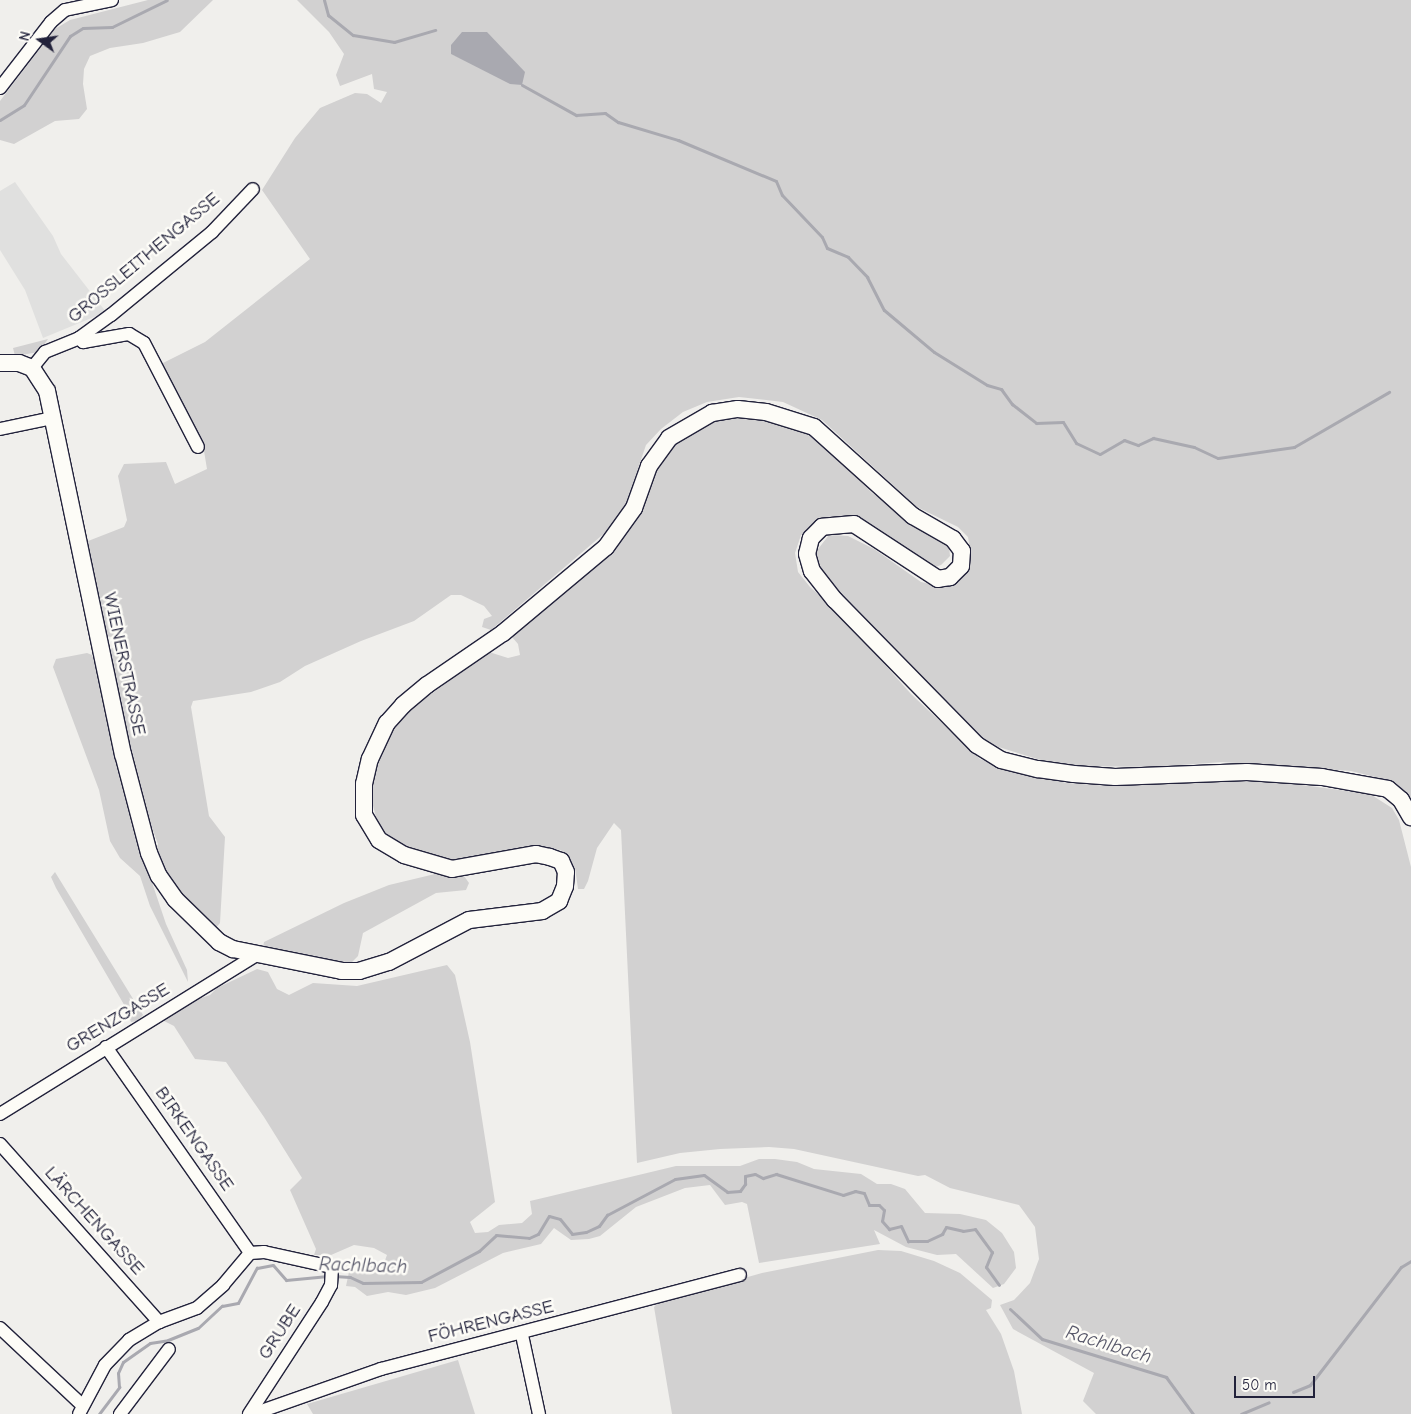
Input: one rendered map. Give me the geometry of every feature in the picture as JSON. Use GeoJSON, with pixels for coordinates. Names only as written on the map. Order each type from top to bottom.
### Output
{"type":"FeatureCollection","features":[{"type":"Feature","properties":{"kind":"street"},"geometry":{"type":"LineString","coordinates":[[0,86],[51,22],[65,10],[112,0]]}},
{"type":"Feature","properties":{"kind":"street","name":"GROSSLEITHENGASSE"},"geometry":{"type":"LineString","coordinates":[[32,368],[49,350],[79,338],[212,232],[253,188]]}},
{"type":"Feature","properties":{"kind":"street"},"geometry":{"type":"LineString","coordinates":[[79,338],[83,342],[129,334],[144,343],[198,447]]}},
{"type":"Feature","properties":{"kind":"street"},"geometry":{"type":"LineString","coordinates":[[0,363],[19,363],[32,368]]}},
{"type":"Feature","properties":{"kind":"street","name":"WIENERSTRASSE"},"geometry":{"type":"LineString","coordinates":[[32,368],[42,380],[52,418],[123,754],[149,853],[159,876],[196,922],[219,942],[256,955],[359,971],[389,962],[469,920],[542,911],[559,901],[565,886],[566,872],[561,861],[550,857],[536,854],[452,869],[404,855],[379,840],[364,814],[364,784],[370,759],[387,723],[403,704],[427,685],[503,633],[606,547],[634,508],[649,466],[669,438],[712,412],[738,409],[775,414],[814,427],[907,511],[954,539],[962,552],[961,566],[950,577],[938,579],[854,524],[822,527],[811,538],[807,554],[812,572],[835,600],[977,745],[1001,760],[1038,769],[1115,777],[1247,772],[1322,777],[1388,789],[1401,800],[1411,817]]}},
{"type":"Feature","properties":{"kind":"street"},"geometry":{"type":"LineString","coordinates":[[0,429],[52,418]]}},
{"type":"Feature","properties":{"kind":"street","name":"GRENZGASSE"},"geometry":{"type":"LineString","coordinates":[[0,1114],[256,955]]}},
{"type":"Feature","properties":{"kind":"street","name":"BIRKENGASSE"},"geometry":{"type":"LineString","coordinates":[[106,1047],[250,1253]]}},
{"type":"Feature","properties":{"kind":"street","name":"LÄRCHENGASSE"},"geometry":{"type":"LineString","coordinates":[[0,1144],[158,1322]]}},
{"type":"Feature","properties":{"kind":"street","name":"GRUBE"},"geometry":{"type":"LineString","coordinates":[[248,1414],[331,1285],[332,1268],[264,1252],[250,1253]]}},
{"type":"Feature","properties":{"kind":"street"},"geometry":{"type":"LineString","coordinates":[[0,1328],[80,1410],[105,1365],[129,1340],[158,1322],[197,1308],[223,1285],[250,1253]]}},
{"type":"Feature","properties":{"kind":"street","name":"FÖHRENGASSE"},"geometry":{"type":"LineString","coordinates":[[253,1414],[381,1369],[522,1335],[740,1275]]}},
{"type":"Feature","properties":{"kind":"street"},"geometry":{"type":"LineString","coordinates":[[522,1335],[539,1414]]}},
{"type":"Feature","properties":{"kind":"street"},"geometry":{"type":"LineString","coordinates":[[120,1414],[169,1349]]}},
{"type":"Feature","properties":{"kind":"shaded area"},"geometry":{"type":"Polygon","coordinates":[[[148,0],[213,0],[180,32],[143,43],[110,48],[90,56],[84,69],[83,84],[87,109],[79,119],[55,121],[14,144],[0,140],[0,101],[55,29],[70,20],[148,0]]]}},
{"type":"Feature","properties":{"kind":"shaded area"},"geometry":{"type":"Polygon","coordinates":[[[297,0],[1411,0],[1411,798],[1395,782],[1351,771],[1223,762],[1152,767],[1084,766],[1044,761],[979,741],[817,571],[815,553],[829,535],[848,536],[874,549],[921,582],[935,585],[970,550],[968,537],[958,527],[917,507],[822,420],[783,402],[739,397],[707,402],[683,412],[661,429],[646,445],[625,507],[607,531],[491,630],[482,627],[484,619],[492,616],[484,606],[461,595],[451,595],[414,621],[361,641],[305,666],[280,682],[251,692],[193,701],[191,707],[209,816],[225,837],[220,923],[214,930],[182,901],[165,874],[156,851],[158,844],[143,804],[110,653],[112,648],[119,646],[118,638],[106,636],[83,543],[124,527],[127,520],[118,476],[124,464],[166,462],[175,484],[207,469],[203,445],[161,364],[205,342],[310,259],[262,190],[295,138],[320,108],[355,93],[367,94],[381,103],[387,92],[374,89],[372,74],[340,86],[336,75],[344,54],[329,32],[297,0]],[[451,54],[481,67],[524,72],[451,54]]]}},
{"type":"Feature","properties":{"kind":"shaded area"},"geometry":{"type":"Polygon","coordinates":[[[462,32],[487,32],[525,72],[522,85],[510,84],[451,54],[451,45],[462,32]]]}},
{"type":"Feature","properties":{"kind":"shaded area"},"geometry":{"type":"Polygon","coordinates":[[[15,182],[53,236],[61,254],[106,312],[43,338],[25,290],[0,250],[0,191],[15,182]]]}},
{"type":"Feature","properties":{"kind":"shaded area"},"geometry":{"type":"Polygon","coordinates":[[[48,339],[39,352],[15,356],[13,348],[48,339]]]}},
{"type":"Feature","properties":{"kind":"shaded area"},"geometry":{"type":"Polygon","coordinates":[[[724,415],[784,420],[820,439],[872,493],[949,546],[950,556],[941,565],[932,568],[868,529],[816,525],[801,535],[795,553],[798,572],[810,587],[836,610],[911,694],[980,759],[1011,771],[1067,783],[1111,786],[1230,781],[1279,782],[1370,794],[1392,808],[1399,820],[1411,867],[1411,1414],[1096,1414],[1083,1401],[1094,1373],[1013,1329],[1000,1305],[1014,1300],[1030,1283],[1039,1259],[1035,1227],[1019,1205],[950,1188],[925,1175],[918,1176],[794,1149],[769,1147],[720,1149],[680,1153],[637,1163],[621,830],[614,823],[597,848],[584,889],[578,889],[575,868],[561,850],[530,846],[459,861],[447,861],[415,852],[385,834],[378,824],[370,795],[373,776],[395,726],[413,707],[449,681],[462,666],[489,652],[508,658],[520,655],[518,644],[512,637],[608,548],[656,462],[686,431],[724,415]]]}},
{"type":"Feature","properties":{"kind":"shaded area"},"geometry":{"type":"Polygon","coordinates":[[[87,653],[92,655],[99,675],[135,832],[166,924],[187,970],[188,982],[150,906],[140,876],[120,858],[110,841],[99,790],[53,667],[56,659],[87,653]]]}},
{"type":"Feature","properties":{"kind":"shaded area"},"geometry":{"type":"Polygon","coordinates":[[[55,872],[143,1015],[137,1021],[131,1022],[126,1008],[56,888],[51,877],[55,872]]]}},
{"type":"Feature","properties":{"kind":"shaded area"},"geometry":{"type":"Polygon","coordinates":[[[435,874],[464,876],[469,883],[466,890],[436,893],[363,933],[358,956],[351,963],[263,947],[264,942],[344,903],[389,885],[435,874]]]}},
{"type":"Feature","properties":{"kind":"shaded area"},"geometry":{"type":"Polygon","coordinates":[[[447,965],[455,975],[470,1042],[495,1202],[470,1222],[475,1233],[488,1232],[499,1225],[522,1223],[532,1214],[530,1201],[676,1166],[740,1166],[759,1159],[775,1159],[797,1162],[814,1169],[861,1174],[877,1184],[891,1184],[905,1189],[925,1213],[960,1214],[986,1220],[1002,1233],[1014,1252],[1016,1268],[1004,1284],[993,1288],[956,1254],[937,1255],[906,1247],[874,1230],[880,1244],[759,1263],[747,1204],[742,1202],[725,1205],[710,1185],[685,1188],[636,1207],[600,1236],[571,1240],[554,1228],[541,1244],[503,1253],[435,1288],[406,1295],[388,1292],[367,1296],[355,1287],[346,1286],[349,1272],[384,1263],[387,1255],[374,1248],[354,1245],[331,1255],[314,1255],[316,1249],[290,1190],[302,1178],[264,1117],[226,1062],[195,1059],[174,1026],[162,1020],[189,1002],[210,995],[217,988],[257,969],[268,972],[277,989],[289,995],[313,983],[357,986],[447,965]]]}},
{"type":"Feature","properties":{"kind":"shaded area"},"geometry":{"type":"Polygon","coordinates":[[[878,1250],[901,1251],[934,1261],[960,1273],[992,1300],[991,1308],[986,1310],[1001,1334],[1014,1371],[1022,1414],[672,1414],[654,1307],[659,1302],[762,1273],[878,1250]]]}},
{"type":"Feature","properties":{"kind":"shaded area"},"geometry":{"type":"Polygon","coordinates":[[[458,1360],[475,1414],[313,1414],[307,1404],[458,1360]]]}},
{"type":"Feature","properties":{"kind":"waterway"},"geometry":{"type":"LineString","coordinates":[[0,120],[24,105],[70,36],[83,28],[112,27],[167,0]]}},
{"type":"Feature","properties":{"kind":"waterway"},"geometry":{"type":"LineString","coordinates":[[324,0],[328,15],[353,35],[394,42],[435,30]]}},
{"type":"Feature","properties":{"kind":"waterway"},"geometry":{"type":"LineString","coordinates":[[522,85],[576,115],[605,113],[618,122],[678,140],[776,181],[782,195],[822,237],[827,248],[848,257],[867,277],[884,310],[934,352],[987,385],[1001,389],[1012,404],[1036,423],[1063,422],[1076,443],[1100,454],[1124,440],[1138,445],[1153,438],[1194,447],[1218,458],[1294,447],[1389,392]]}},
{"type":"Feature","properties":{"kind":"waterway","name":"Rachlbach"},"geometry":{"type":"LineString","coordinates":[[334,1276],[350,1277],[363,1283],[421,1282],[479,1251],[496,1235],[529,1238],[538,1234],[549,1216],[560,1219],[572,1234],[586,1232],[599,1226],[607,1215],[675,1179],[704,1175],[727,1192],[740,1191],[745,1184],[745,1176],[755,1174],[763,1178],[776,1174],[843,1195],[855,1191],[864,1193],[869,1205],[879,1205],[884,1210],[882,1221],[889,1229],[901,1226],[908,1241],[927,1241],[942,1234],[946,1227],[963,1231],[975,1229],[992,1252],[986,1267],[999,1285]]}},
{"type":"Feature","properties":{"kind":"waterway"},"geometry":{"type":"LineString","coordinates":[[1293,1392],[1310,1385],[1401,1267],[1411,1261]]}},
{"type":"Feature","properties":{"kind":"waterway","name":"Rachlbach"},"geometry":{"type":"LineString","coordinates":[[99,1414],[119,1387],[118,1373],[123,1362],[150,1343],[168,1340],[198,1328],[222,1306],[238,1303],[257,1268],[273,1265],[286,1280],[328,1276]]}},
{"type":"Feature","properties":{"kind":"waterway","name":"Rachlbach"},"geometry":{"type":"LineString","coordinates":[[1010,1309],[1042,1339],[1166,1377],[1193,1414]]}},
{"type":"Feature","properties":{"kind":"waterway"},"geometry":{"type":"LineString","coordinates":[[1241,1414],[1269,1402]]}}]}
